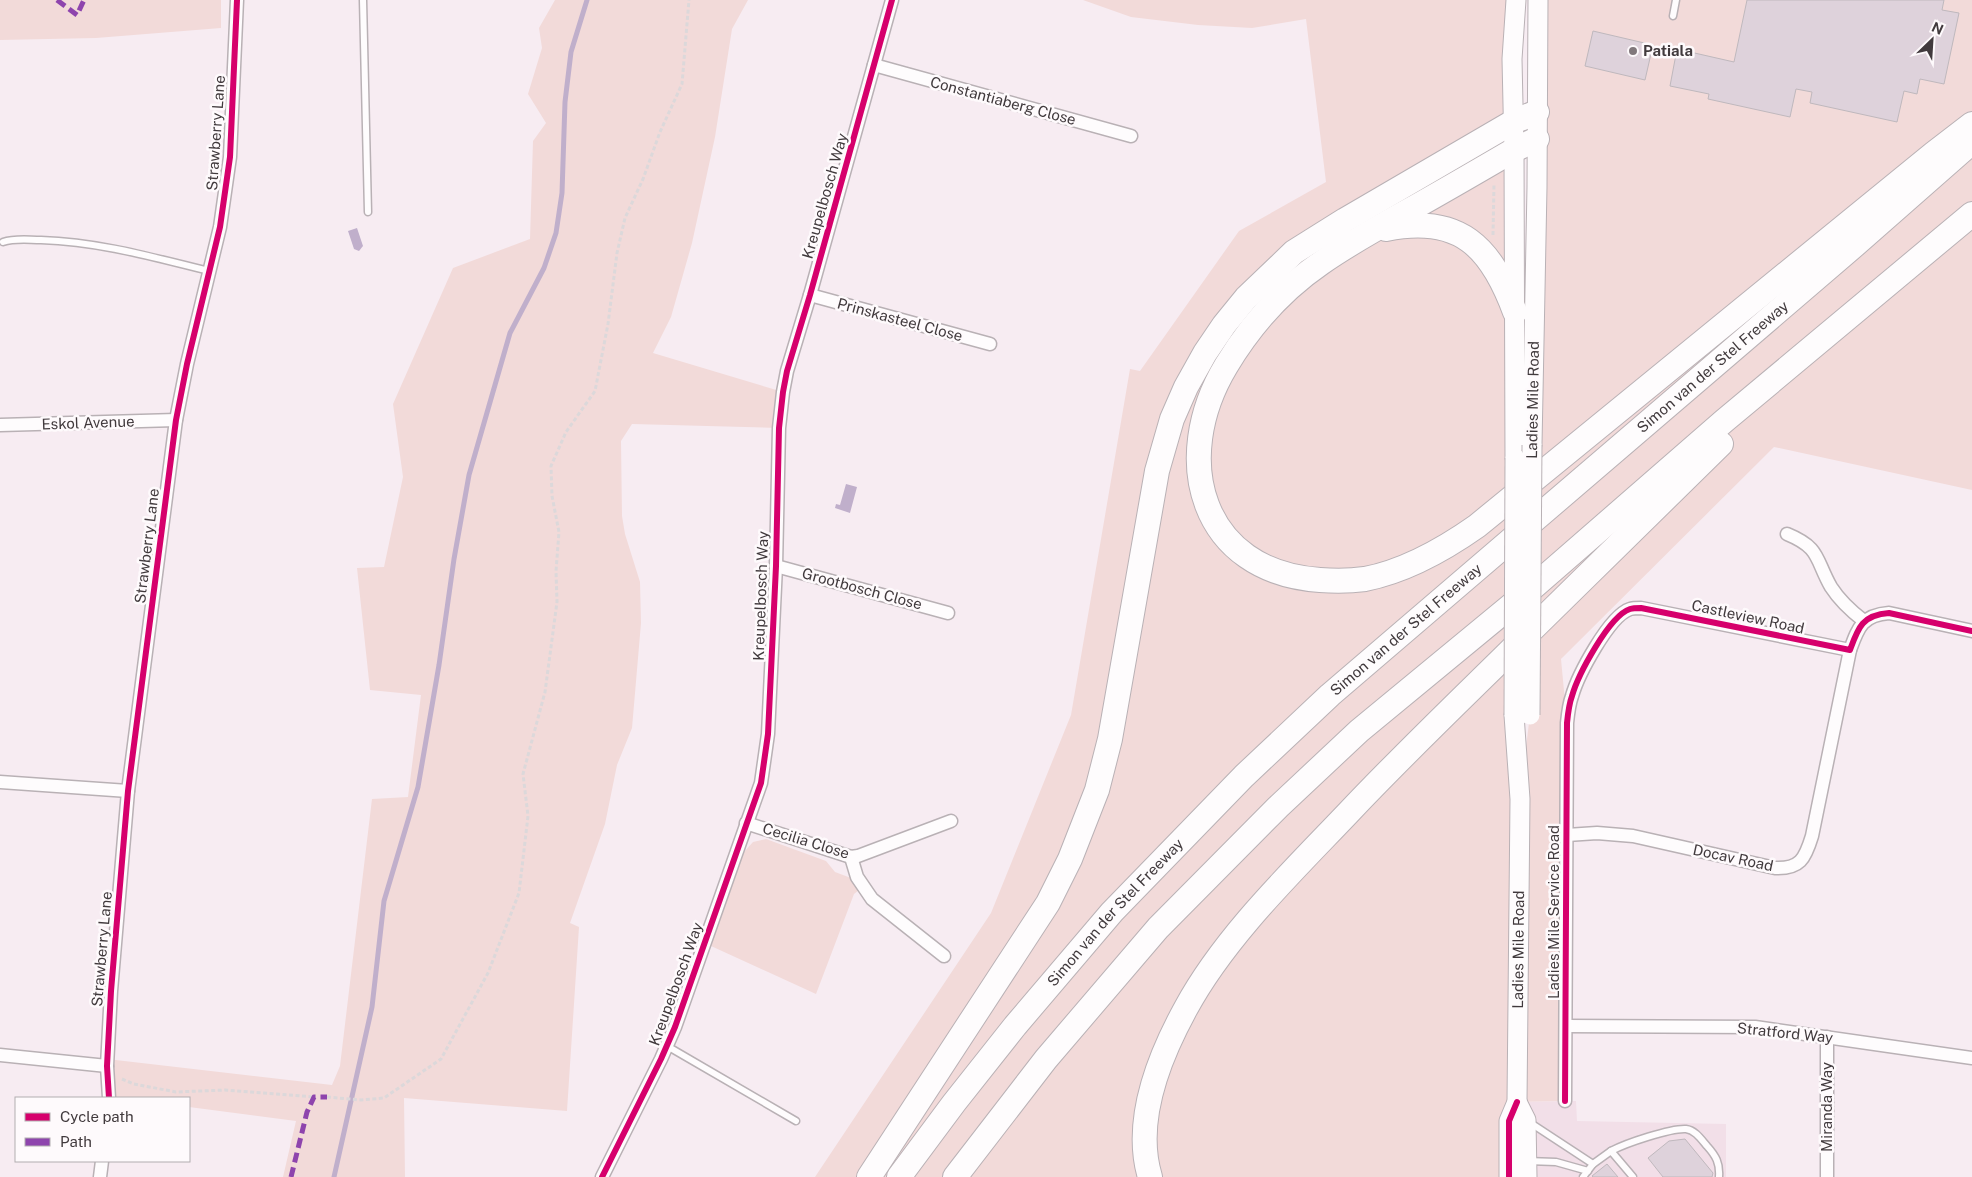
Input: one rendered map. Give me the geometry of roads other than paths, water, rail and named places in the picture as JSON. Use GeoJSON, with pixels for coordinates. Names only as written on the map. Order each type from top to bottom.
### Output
{"type":"FeatureCollection","features":[{"type":"Feature","properties":{"kind":"highway"},"geometry":{"type":"LineString","coordinates":[[869,1177],[1048,902],[1080,836],[1096,790],[1110,739],[1159,463],[1172,419],[1186,387],[1205,353],[1224,325],[1246,298],[1294,252],[1338,224],[1513,122],[1538,112]]}},
{"type":"Feature","properties":{"kind":"highway"},"geometry":{"type":"LineString","coordinates":[[1537,139],[1514,150],[1319,264],[1272,306],[1247,336],[1226,366],[1211,396],[1202,427],[1198,456],[1200,485],[1210,511],[1225,537],[1247,557],[1275,572],[1306,579],[1339,581],[1365,579],[1391,572],[1421,560],[1455,541],[1476,526],[1664,371],[1972,124]]}},
{"type":"Feature","properties":{"kind":"highway","name":"Simon van der Stel Freeway"},"geometry":{"type":"LineString","coordinates":[[899,1177],[954,1102],[1015,1026],[1106,919],[1244,776],[1344,683],[1695,380],[1848,251],[1972,142]]}},
{"type":"Feature","properties":{"kind":"highway"},"geometry":{"type":"LineString","coordinates":[[955,1177],[1046,1059],[1140,950],[1209,875],[1278,807],[1359,731],[1530,590],[1724,421],[1972,214]]}},
{"type":"Feature","properties":{"kind":"highway"},"geometry":{"type":"LineString","coordinates":[[1372,232],[1422,225],[1446,229],[1462,235],[1476,245],[1495,269],[1505,285],[1515,312]]}},
{"type":"Feature","properties":{"kind":"highway"},"geometry":{"type":"LineString","coordinates":[[1150,1177],[1145,1161],[1144,1130],[1158,1072],[1186,1007],[1230,943],[1259,908],[1383,776],[1861,306]]}},
{"type":"Feature","properties":{"kind":"main road"},"geometry":{"type":"LineString","coordinates":[[1511,0],[1515,21]]}},
{"type":"Feature","properties":{"kind":"main road","name":"Ladies Mile Road"},"geometry":{"type":"LineString","coordinates":[[1516,0],[1512,59],[1515,458],[1522,715]]}},
{"type":"Feature","properties":{"kind":"main road","name":"Ladies Mile Road"},"geometry":{"type":"LineString","coordinates":[[1509,1177],[1509,1121],[1517,1102],[1520,799],[1532,445],[1538,112],[1538,0]]}},
{"type":"Feature","properties":{"kind":"main road","name":"Ladies Mile Road"},"geometry":{"type":"LineString","coordinates":[[1517,1102],[1526,1120],[1527,1169]]}},
{"type":"Feature","properties":{"kind":"street","name":"Strawberry Lane"},"geometry":{"type":"LineString","coordinates":[[109,1097],[107,1066],[111,991],[128,791],[176,420],[220,227],[230,157],[239,0]]}},
{"type":"Feature","properties":{"kind":"street","name":"Kreupelbosch Way"},"geometry":{"type":"LineString","coordinates":[[602,1177],[675,1027],[761,783],[765,758],[776,566],[779,428],[783,392],[787,371],[892,0]]}},
{"type":"Feature","properties":{"kind":"street","name":"Constantiaberg Close"},"geometry":{"type":"LineString","coordinates":[[874,65],[1131,136]]}},
{"type":"Feature","properties":{"kind":"street","name":"Prinskasteel Close"},"geometry":{"type":"LineString","coordinates":[[810,295],[990,344]]}},
{"type":"Feature","properties":{"kind":"street","name":"Eskol Avenue"},"geometry":{"type":"LineString","coordinates":[[0,425],[176,420]]}},
{"type":"Feature","properties":{"kind":"street"},"geometry":{"type":"LineString","coordinates":[[1787,534],[1803,540],[1812,548],[1831,586],[1840,599],[1864,621]]}},
{"type":"Feature","properties":{"kind":"street","name":"Grootbosch Close"},"geometry":{"type":"LineString","coordinates":[[776,566],[948,613]]}},
{"type":"Feature","properties":{"kind":"street","name":"Castleview Road"},"geometry":{"type":"LineString","coordinates":[[1567,723],[1572,694],[1599,641],[1615,619],[1629,610],[1641,608],[1850,650]]}},
{"type":"Feature","properties":{"kind":"street"},"geometry":{"type":"LineString","coordinates":[[1850,650],[1857,632],[1864,621],[1875,614],[1889,613],[1972,631]]}},
{"type":"Feature","properties":{"kind":"street","name":"Docav Road"},"geometry":{"type":"LineString","coordinates":[[1567,835],[1613,834],[1634,836],[1775,868],[1788,869],[1798,864],[1804,857],[1812,836],[1850,650]]}},
{"type":"Feature","properties":{"kind":"street","name":"Ladies Mile Service Road"},"geometry":{"type":"LineString","coordinates":[[1565,1101],[1567,723]]}},
{"type":"Feature","properties":{"kind":"street"},"geometry":{"type":"LineString","coordinates":[[0,782],[128,791]]}},
{"type":"Feature","properties":{"kind":"street","name":"Cecilia Close"},"geometry":{"type":"LineString","coordinates":[[746,823],[851,857],[951,820]]}},
{"type":"Feature","properties":{"kind":"street"},"geometry":{"type":"LineString","coordinates":[[851,857],[857,877],[872,899],[944,956]]}},
{"type":"Feature","properties":{"kind":"street","name":"Stratford Way"},"geometry":{"type":"LineString","coordinates":[[1566,1026],[1756,1027],[1972,1058]]}},
{"type":"Feature","properties":{"kind":"street","name":"Miranda Way"},"geometry":{"type":"LineString","coordinates":[[1827,1177],[1828,1038]]}},
{"type":"Feature","properties":{"kind":"street"},"geometry":{"type":"LineString","coordinates":[[0,1055],[107,1066]]}},
{"type":"Feature","properties":{"kind":"street"},"geometry":{"type":"LineString","coordinates":[[100,1177],[102,1162]]}},
{"type":"Feature","properties":{"kind":"lane"},"geometry":{"type":"LineString","coordinates":[[363,0],[368,212]]}},
{"type":"Feature","properties":{"kind":"lane"},"geometry":{"type":"LineString","coordinates":[[1673,16],[1676,0]]}},
{"type":"Feature","properties":{"kind":"lane"},"geometry":{"type":"LineString","coordinates":[[3,242],[12,239],[103,245],[209,271]]}},
{"type":"Feature","properties":{"kind":"lane"},"geometry":{"type":"LineString","coordinates":[[667,1046],[796,1121]]}},
{"type":"Feature","properties":{"kind":"lane"},"geometry":{"type":"LineString","coordinates":[[1526,1120],[1593,1164]]}},
{"type":"Feature","properties":{"kind":"lane"},"geometry":{"type":"LineString","coordinates":[[1583,1177],[1593,1164],[1611,1150],[1668,1132],[1686,1129],[1693,1131],[1699,1136],[1717,1159],[1719,1177]]}},
{"type":"Feature","properties":{"kind":"lane"},"geometry":{"type":"LineString","coordinates":[[1611,1150],[1633,1177]]}},
{"type":"Feature","properties":{"kind":"lane"},"geometry":{"type":"LineString","coordinates":[[1527,1169],[1556,1162],[1588,1171]]}},
{"type":"Feature","properties":{"kind":"waterway"},"geometry":{"type":"LineString","coordinates":[[334,1177],[372,1007],[384,901],[418,787],[469,475],[510,333],[544,268],[556,233],[562,193],[565,102],[571,52],[587,0]]}},
{"type":"Feature","properties":{"kind":"place","name":"Patiala"},"geometry":{"type":"Point","coordinates":[1633,51]}}]}
